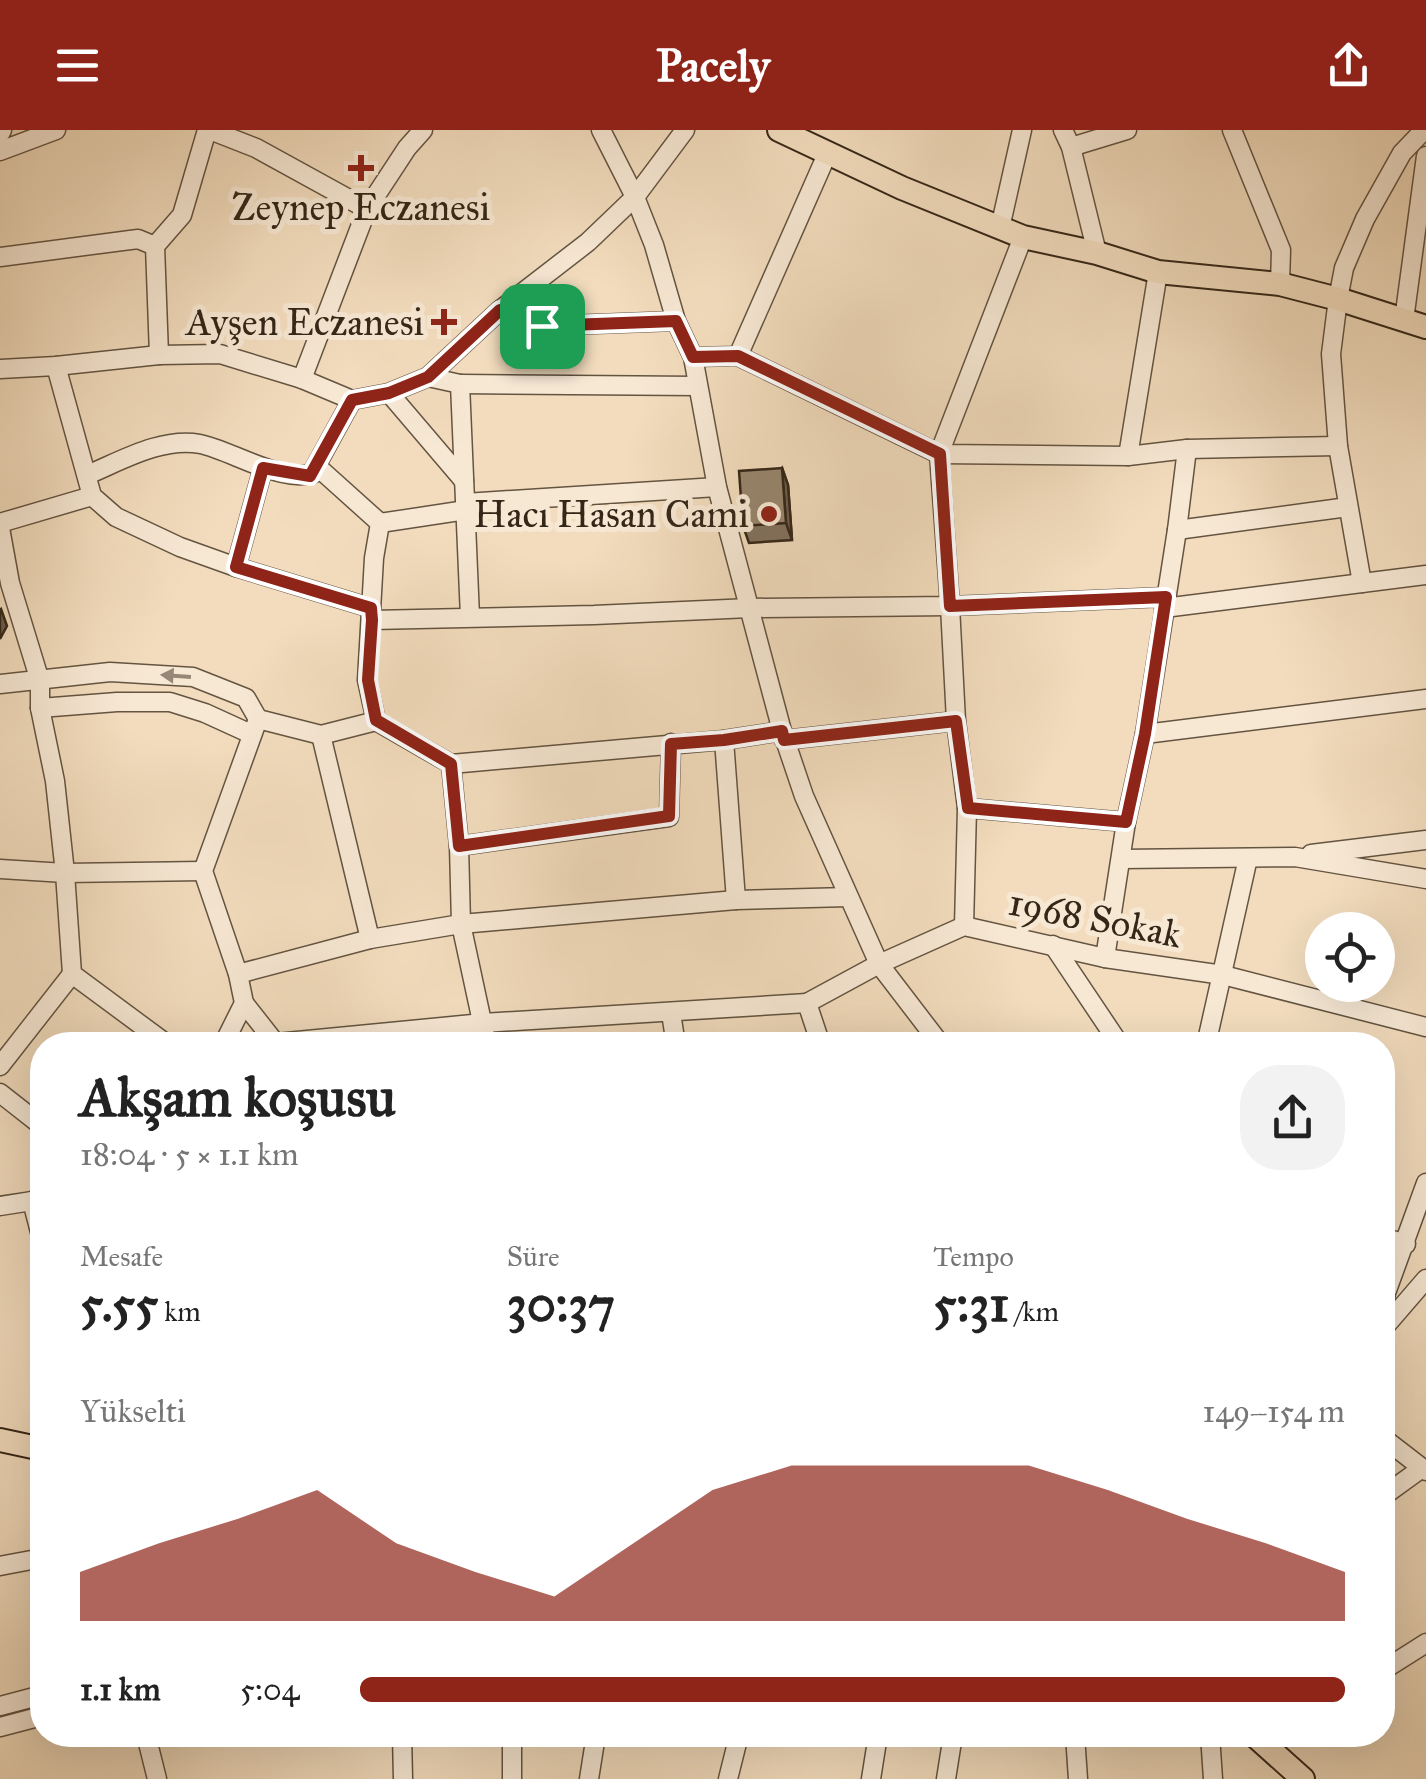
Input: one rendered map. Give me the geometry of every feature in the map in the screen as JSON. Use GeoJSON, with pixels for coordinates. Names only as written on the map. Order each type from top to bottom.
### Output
{"type":"FeatureCollection","features":[{"type":"Feature","properties":{"kind":"main road"},"geometry":{"type":"LineString","coordinates":[[779,130],[902,188],[1022,237],[1158,272],[1280,284],[1415,324]]}},
{"type":"Feature","properties":{"kind":"main road"},"geometry":{"type":"LineString","coordinates":[[0,1440],[30,1446]]}},
{"type":"Feature","properties":{"kind":"main road"},"geometry":{"type":"LineString","coordinates":[[1274,1747],[1292,1774]]}},
{"type":"Feature","properties":{"kind":"street"},"geometry":{"type":"LineString","coordinates":[[0,151],[56,130]]}},
{"type":"Feature","properties":{"kind":"street"},"geometry":{"type":"LineString","coordinates":[[160,354],[155,246],[182,215],[209,130],[256,148],[366,209]]}},
{"type":"Feature","properties":{"kind":"street"},"geometry":{"type":"LineString","coordinates":[[302,379],[366,209],[422,130]]}},
{"type":"Feature","properties":{"kind":"street"},"geometry":{"type":"LineString","coordinates":[[602,130],[636,196],[676,321],[693,357],[717,487],[783,736],[804,796],[879,964],[931,1032]]}},
{"type":"Feature","properties":{"kind":"street"},"geometry":{"type":"LineString","coordinates":[[0,369],[160,354],[220,354],[302,379],[352,400],[389,393],[428,377],[500,310],[588,242],[636,196],[685,130]]}},
{"type":"Feature","properties":{"kind":"street"},"geometry":{"type":"LineString","coordinates":[[1000,228],[1022,130]]}},
{"type":"Feature","properties":{"kind":"street"},"geometry":{"type":"LineString","coordinates":[[1096,254],[1067,138],[1128,130]]}},
{"type":"Feature","properties":{"kind":"street"},"geometry":{"type":"LineString","coordinates":[[1232,130],[1282,250],[1280,284]]}},
{"type":"Feature","properties":{"kind":"street"},"geometry":{"type":"LineString","coordinates":[[1362,583],[1338,446],[1331,354],[1338,299],[1344,268],[1364,218],[1402,153],[1424,130]]}},
{"type":"Feature","properties":{"kind":"street"},"geometry":{"type":"LineString","coordinates":[[738,356],[828,152]]}},
{"type":"Feature","properties":{"kind":"street"},"geometry":{"type":"LineString","coordinates":[[1415,324],[1426,156]]}},
{"type":"Feature","properties":{"kind":"street"},"geometry":{"type":"LineString","coordinates":[[964,926],[968,808],[956,721],[940,454],[1022,237]]}},
{"type":"Feature","properties":{"kind":"street"},"geometry":{"type":"LineString","coordinates":[[0,257],[138,239],[155,246]]}},
{"type":"Feature","properties":{"kind":"street"},"geometry":{"type":"LineString","coordinates":[[1128,456],[1158,272]]}},
{"type":"Feature","properties":{"kind":"street"},"geometry":{"type":"LineString","coordinates":[[500,310],[542,326],[676,321]]}},
{"type":"Feature","properties":{"kind":"street"},"geometry":{"type":"LineString","coordinates":[[693,357],[738,356],[940,454],[1128,456],[1187,448],[1338,446]]}},
{"type":"Feature","properties":{"kind":"street"},"geometry":{"type":"LineString","coordinates":[[56,366],[92,496],[116,517],[180,547],[371,614],[470,617],[1165,602],[1426,575]]}},
{"type":"Feature","properties":{"kind":"street"},"geometry":{"type":"LineString","coordinates":[[428,377],[460,384],[698,386]]}},
{"type":"Feature","properties":{"kind":"street"},"geometry":{"type":"LineString","coordinates":[[460,384],[470,617]]}},
{"type":"Feature","properties":{"kind":"street"},"geometry":{"type":"LineString","coordinates":[[389,393],[464,481]]}},
{"type":"Feature","properties":{"kind":"street"},"geometry":{"type":"LineString","coordinates":[[310,476],[352,400]]}},
{"type":"Feature","properties":{"kind":"street"},"geometry":{"type":"LineString","coordinates":[[86,475],[158,446],[200,444],[263,468],[310,476],[321,470],[380,523]]}},
{"type":"Feature","properties":{"kind":"street"},"geometry":{"type":"LineString","coordinates":[[1105,958],[1126,822],[1145,734],[1187,448]]}},
{"type":"Feature","properties":{"kind":"street"},"geometry":{"type":"LineString","coordinates":[[236,567],[263,468]]}},
{"type":"Feature","properties":{"kind":"street"},"geometry":{"type":"LineString","coordinates":[[380,523],[466,506],[717,487]]}},
{"type":"Feature","properties":{"kind":"street"},"geometry":{"type":"LineString","coordinates":[[0,1066],[72,974],[55,781],[40,708],[40,681],[10,583],[0,526],[92,496]]}},
{"type":"Feature","properties":{"kind":"street"},"geometry":{"type":"LineString","coordinates":[[1177,530],[1348,507]]}},
{"type":"Feature","properties":{"kind":"street"},"geometry":{"type":"LineString","coordinates":[[376,720],[368,680],[374,558],[380,523]]}},
{"type":"Feature","properties":{"kind":"street"},"geometry":{"type":"LineString","coordinates":[[0,684],[110,672],[192,678],[246,698],[255,726],[203,871],[244,1003],[267,1032]]}},
{"type":"Feature","properties":{"kind":"street"},"geometry":{"type":"LineString","coordinates":[[1145,734],[1426,698]]}},
{"type":"Feature","properties":{"kind":"street"},"geometry":{"type":"LineString","coordinates":[[40,708],[170,702],[255,726],[321,735],[376,720],[451,764],[956,721]]}},
{"type":"Feature","properties":{"kind":"street"},"geometry":{"type":"LineString","coordinates":[[321,735],[370,939]]}},
{"type":"Feature","properties":{"kind":"street"},"geometry":{"type":"LineString","coordinates":[[724,740],[736,900]]}},
{"type":"Feature","properties":{"kind":"street"},"geometry":{"type":"LineString","coordinates":[[459,846],[669,816],[671,744]]}},
{"type":"Feature","properties":{"kind":"street"},"geometry":{"type":"LineString","coordinates":[[451,764],[461,924],[484,1032]]}},
{"type":"Feature","properties":{"kind":"street"},"geometry":{"type":"LineString","coordinates":[[968,808],[1126,822]]}},
{"type":"Feature","properties":{"kind":"street"},"geometry":{"type":"LineString","coordinates":[[1122,859],[1291,857],[1426,840]]}},
{"type":"Feature","properties":{"kind":"street"},"geometry":{"type":"LineString","coordinates":[[1291,857],[1426,879]]}},
{"type":"Feature","properties":{"kind":"street"},"geometry":{"type":"LineString","coordinates":[[1209,1032],[1248,858]]}},
{"type":"Feature","properties":{"kind":"street"},"geometry":{"type":"LineString","coordinates":[[0,870],[65,874],[203,871]]}},
{"type":"Feature","properties":{"kind":"street"},"geometry":{"type":"LineString","coordinates":[[238,974],[370,939],[461,924],[736,900],[848,897]]}},
{"type":"Feature","properties":{"kind":"street","name":"1968 Sokak"},"geometry":{"type":"LineString","coordinates":[[807,1003],[879,964],[964,926],[1105,958],[1223,975],[1426,1027]]}},
{"type":"Feature","properties":{"kind":"street"},"geometry":{"type":"LineString","coordinates":[[1052,945],[1111,1032]]}},
{"type":"Feature","properties":{"kind":"street"},"geometry":{"type":"LineString","coordinates":[[72,974],[150,1032]]}},
{"type":"Feature","properties":{"kind":"street"},"geometry":{"type":"LineString","coordinates":[[229,1032],[244,1003]]}},
{"type":"Feature","properties":{"kind":"street"},"geometry":{"type":"LineString","coordinates":[[394,1032],[807,1003],[817,1032]]}},
{"type":"Feature","properties":{"kind":"street"},"geometry":{"type":"LineString","coordinates":[[671,1013],[674,1032]]}},
{"type":"Feature","properties":{"kind":"street"},"geometry":{"type":"LineString","coordinates":[[0,1093],[30,1117]]}},
{"type":"Feature","properties":{"kind":"street"},"geometry":{"type":"LineString","coordinates":[[1395,1271],[1426,1183]]}},
{"type":"Feature","properties":{"kind":"street"},"geometry":{"type":"LineString","coordinates":[[0,1206],[30,1200]]}},
{"type":"Feature","properties":{"kind":"street"},"geometry":{"type":"LineString","coordinates":[[1395,1241],[1406,1244]]}},
{"type":"Feature","properties":{"kind":"street"},"geometry":{"type":"LineString","coordinates":[[1395,1315],[1426,1279]]}},
{"type":"Feature","properties":{"kind":"street"},"geometry":{"type":"LineString","coordinates":[[1395,1447],[1424,1469],[1395,1489]]}},
{"type":"Feature","properties":{"kind":"street"},"geometry":{"type":"LineString","coordinates":[[0,1566],[30,1560]]}},
{"type":"Feature","properties":{"kind":"street"},"geometry":{"type":"LineString","coordinates":[[1395,1663],[1426,1643]]}},
{"type":"Feature","properties":{"kind":"street"},"geometry":{"type":"LineString","coordinates":[[0,1706],[30,1698]]}},
{"type":"Feature","properties":{"kind":"street"},"geometry":{"type":"LineString","coordinates":[[0,1726],[30,1719]]}},
{"type":"Feature","properties":{"kind":"street"},"geometry":{"type":"LineString","coordinates":[[149,1747],[156,1779]]}},
{"type":"Feature","properties":{"kind":"street"},"geometry":{"type":"LineString","coordinates":[[402,1747],[403,1779]]}},
{"type":"Feature","properties":{"kind":"street"},"geometry":{"type":"LineString","coordinates":[[512,1747],[512,1779]]}},
{"type":"Feature","properties":{"kind":"street"},"geometry":{"type":"LineString","coordinates":[[588,1779],[594,1747]]}},
{"type":"Feature","properties":{"kind":"street"},"geometry":{"type":"LineString","coordinates":[[728,1779],[735,1747]]}},
{"type":"Feature","properties":{"kind":"street"},"geometry":{"type":"LineString","coordinates":[[870,1779],[876,1747]]}},
{"type":"Feature","properties":{"kind":"street"},"geometry":{"type":"LineString","coordinates":[[946,1779],[951,1747]]}},
{"type":"Feature","properties":{"kind":"street"},"geometry":{"type":"LineString","coordinates":[[1077,1747],[1078,1779]]}},
{"type":"Feature","properties":{"kind":"street"},"geometry":{"type":"LineString","coordinates":[[1211,1747],[1213,1779]]}},
{"type":"Feature","properties":{"kind":"building","name":"Hacı Hasan Cami"},"geometry":{"type":"Polygon","coordinates":[[[782,468],[786,523],[743,526],[739,471],[782,468]]]}},
{"type":"Feature","properties":{"kind":"place","name":"Zeynep Eczanesi"},"geometry":{"type":"Point","coordinates":[361,168]}},
{"type":"Feature","properties":{"kind":"place","name":"Ayşen Eczanesi"},"geometry":{"type":"Point","coordinates":[444,322]}},
{"type":"Feature","properties":{"kind":"place","name":"Hacı Hasan Cami"},"geometry":{"type":"Point","coordinates":[769,514]}},
{"type":"Feature","properties":{"kind":"route"},"geometry":{"type":"LineString","coordinates":[[500,310],[542,326],[676,321],[693,357],[738,356],[940,454],[950,606],[1166,597],[1145,734],[1126,822],[968,808],[956,721],[784,740],[782,731],[671,744],[669,816],[459,846],[451,764],[376,720],[368,680],[371,608],[236,567],[263,468],[310,476],[352,400],[389,393],[428,377],[500,310]]}}]}
